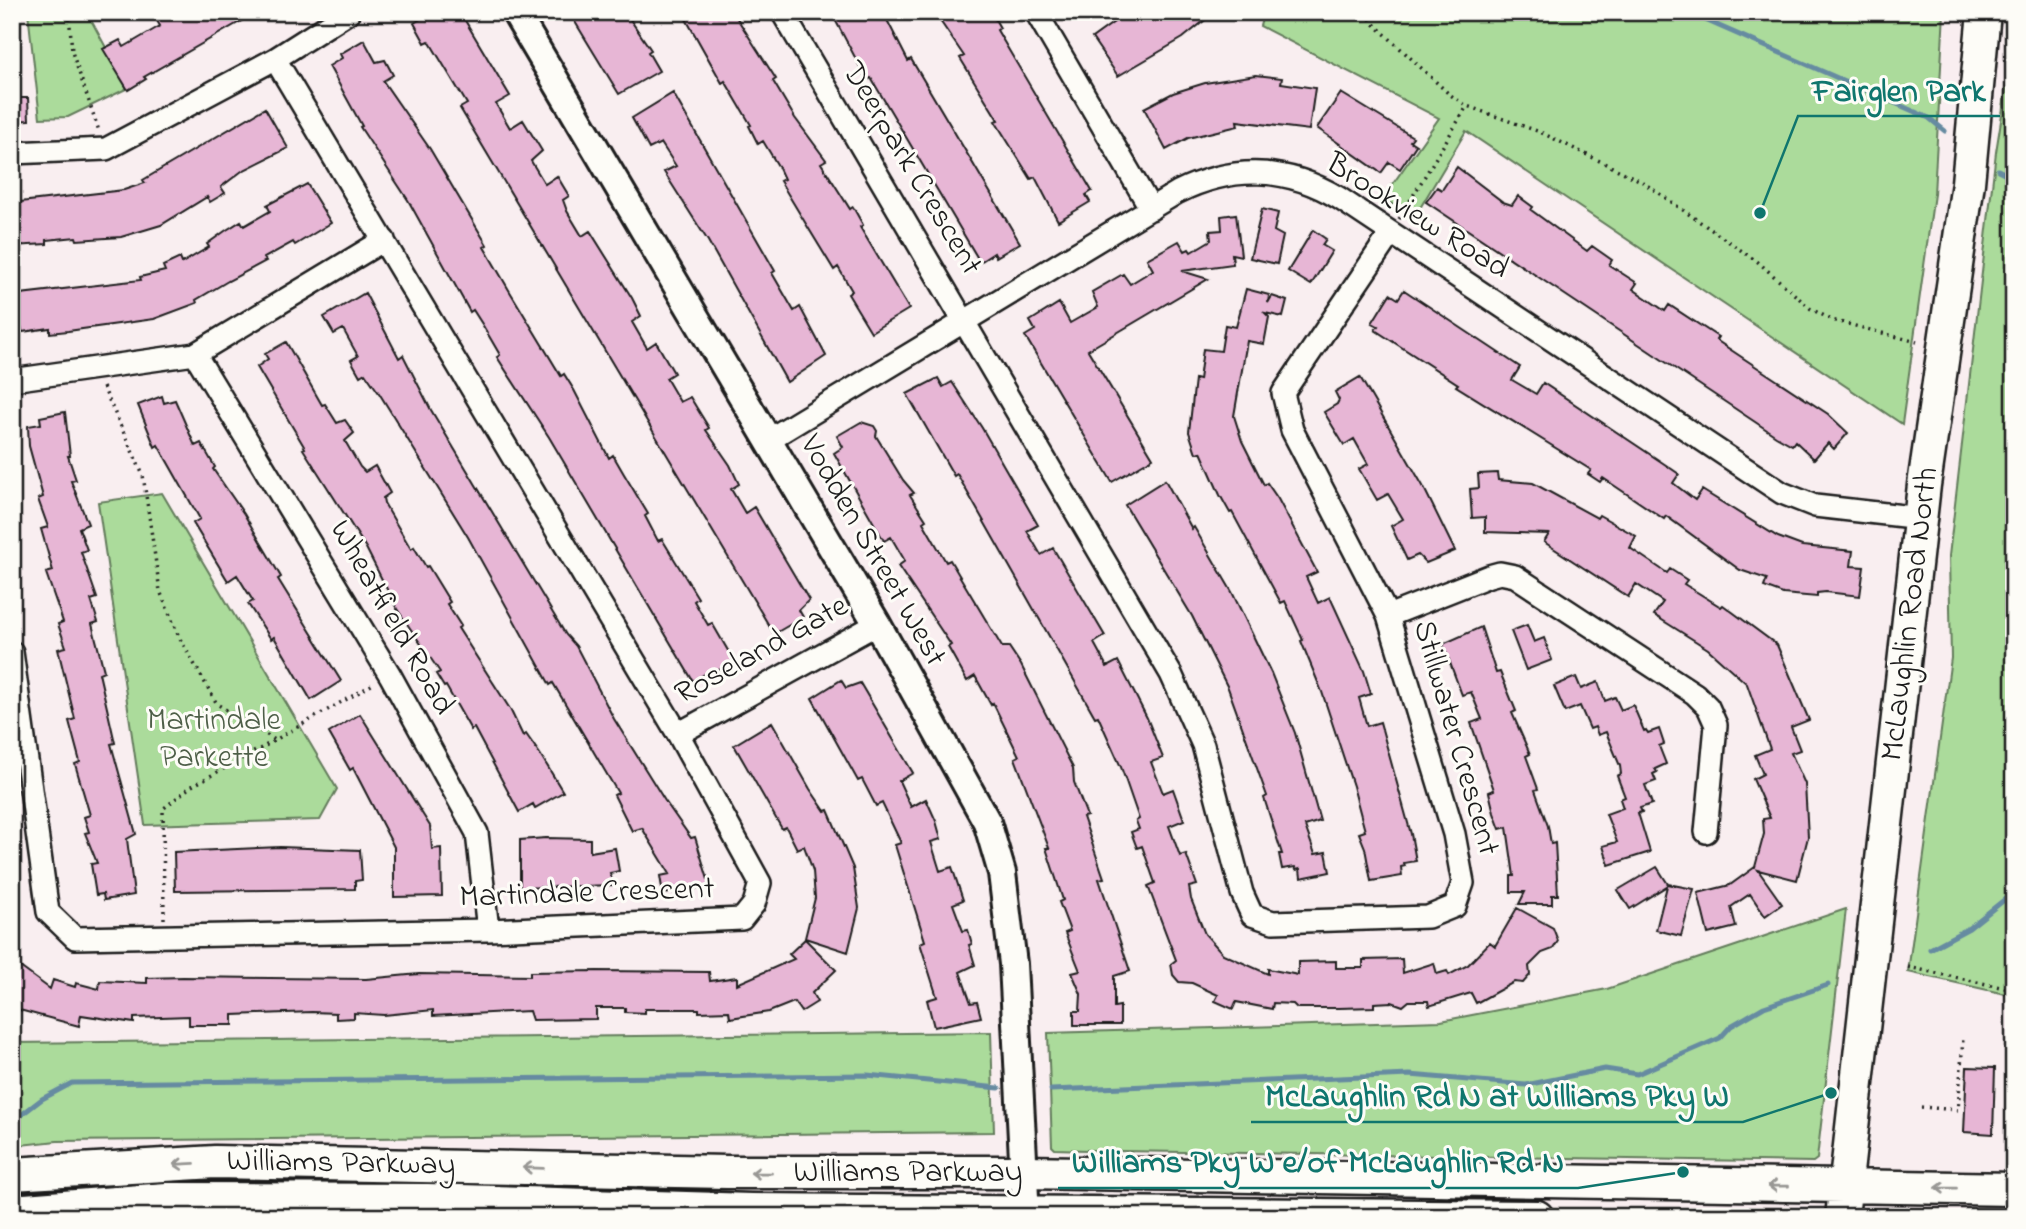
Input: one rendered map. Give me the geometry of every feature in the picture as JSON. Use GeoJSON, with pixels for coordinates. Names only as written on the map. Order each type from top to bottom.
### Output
{"type":"FeatureCollection","features":[{"type":"Feature","properties":{"kind":"main road","name":"McLaughlin Road North"},"geometry":{"type":"LineString","coordinates":[[1844,1202],[1921,518],[1968,183],[1984,12]]}},
{"type":"Feature","properties":{"kind":"main road","name":"Williams Parkway"},"geometry":{"type":"LineString","coordinates":[[12,1174],[215,1162],[828,1174],[1025,1172],[1844,1202],[2014,1189]]}},
{"type":"Feature","properties":{"kind":"main road","name":"Williams Parkway"},"geometry":{"type":"LineString","coordinates":[[12,1210],[167,1199],[427,1200],[751,1210],[1537,1217]]}},
{"type":"Feature","properties":{"kind":"street"},"geometry":{"type":"LineString","coordinates":[[12,153],[106,149],[275,59],[349,12]]}},
{"type":"Feature","properties":{"kind":"street","name":"Vodden Street West"},"geometry":{"type":"LineString","coordinates":[[515,12],[877,624],[987,822],[1002,873],[1013,964],[1026,1213]]}},
{"type":"Feature","properties":{"kind":"street","name":"Deerpark Crescent"},"geometry":{"type":"LineString","coordinates":[[782,12],[964,321]]}},
{"type":"Feature","properties":{"kind":"street"},"geometry":{"type":"LineString","coordinates":[[1044,15],[1151,209]]}},
{"type":"Feature","properties":{"kind":"street","name":"Martindale Crescent"},"geometry":{"type":"LineString","coordinates":[[12,652],[48,912],[75,938],[488,930],[742,919],[754,904],[760,883],[678,734],[275,59]]}},
{"type":"Feature","properties":{"kind":"street","name":"Brookview Road"},"geometry":{"type":"LineString","coordinates":[[768,440],[1151,209],[1212,177],[1242,172],[1272,173],[1302,180],[1394,227],[1782,493],[1815,506],[1921,518]]}},
{"type":"Feature","properties":{"kind":"street","name":"Stillwater Crescent"},"geometry":{"type":"LineString","coordinates":[[964,321],[1171,674],[1203,745],[1242,892],[1252,915],[1273,922],[1428,917],[1455,906],[1463,883],[1454,834],[1388,616],[1292,430],[1283,393],[1394,227]]}},
{"type":"Feature","properties":{"kind":"street"},"geometry":{"type":"LineString","coordinates":[[12,380],[93,366],[178,359],[195,354],[384,240]]}},
{"type":"Feature","properties":{"kind":"street","name":"Wheatfield Road"},"geometry":{"type":"LineString","coordinates":[[195,354],[390,675],[477,834],[488,930]]}},
{"type":"Feature","properties":{"kind":"street"},"geometry":{"type":"LineString","coordinates":[[1388,616],[1489,576],[1500,573],[1515,576],[1695,694],[1708,707],[1716,725],[1706,832]]}},
{"type":"Feature","properties":{"kind":"street","name":"Roseland Gate"},"geometry":{"type":"LineString","coordinates":[[678,734],[877,624]]}},
{"type":"Feature","properties":{"kind":"path"},"geometry":{"type":"LineString","coordinates":[[69,12],[72,52],[106,149]]}},
{"type":"Feature","properties":{"kind":"path"},"geometry":{"type":"LineString","coordinates":[[1368,12],[1371,21],[1449,94],[1467,106],[1540,132],[1642,181],[1758,262],[1811,309],[1832,320],[1917,342]]}},
{"type":"Feature","properties":{"kind":"path"},"geometry":{"type":"LineString","coordinates":[[1394,227],[1467,106]]}},
{"type":"Feature","properties":{"kind":"path"},"geometry":{"type":"LineString","coordinates":[[93,366],[143,475],[160,590],[179,638],[217,704],[275,740]]}},
{"type":"Feature","properties":{"kind":"path"},"geometry":{"type":"LineString","coordinates":[[164,935],[163,809],[190,787],[390,675]]}},
{"type":"Feature","properties":{"kind":"path"},"geometry":{"type":"LineString","coordinates":[[1908,967],[2014,990]]}},
{"type":"Feature","properties":{"kind":"path"},"geometry":{"type":"LineString","coordinates":[[1921,1107],[1958,1110],[1963,1038]]}},
{"type":"Feature","properties":{"kind":"green space"},"geometry":{"type":"Polygon","coordinates":[[[28,12],[101,12],[91,20],[128,88],[68,117],[40,118],[28,12]]]}},
{"type":"Feature","properties":{"kind":"green space"},"geometry":{"type":"Polygon","coordinates":[[[1264,12],[1944,12],[1934,194],[1902,424],[1466,131],[1414,218],[1383,198],[1439,118],[1260,26],[1264,12]]]}},
{"type":"Feature","properties":{"kind":"green space"},"geometry":{"type":"Polygon","coordinates":[[[2014,39],[2014,996],[1908,972],[1951,658],[1949,556],[1996,152],[2014,39]]]}},
{"type":"Feature","properties":{"kind":"green space","name":"Martindale Parkette"},"geometry":{"type":"Polygon","coordinates":[[[162,493],[337,789],[320,820],[145,825],[98,502],[162,493]]]}},
{"type":"Feature","properties":{"kind":"green space"},"geometry":{"type":"Polygon","coordinates":[[[1846,909],[1817,1159],[1813,1162],[1119,1151],[1055,1149],[1052,1146],[1048,1033],[1441,1021],[1607,989],[1846,909]]]}},
{"type":"Feature","properties":{"kind":"green space"},"geometry":{"type":"Polygon","coordinates":[[[991,1032],[994,1132],[57,1141],[12,1146],[12,1043],[991,1032]]]}},
{"type":"Feature","properties":{"kind":"building"},"geometry":{"type":"Polygon","coordinates":[[[167,12],[257,12],[144,77],[146,79],[128,90],[103,49],[120,40],[124,47],[160,26],[156,19],[167,12]]]}},
{"type":"Feature","properties":{"kind":"building"},"geometry":{"type":"Polygon","coordinates":[[[432,12],[460,12],[510,96],[496,104],[510,128],[523,120],[542,151],[531,161],[545,184],[557,176],[569,196],[563,200],[567,211],[582,236],[590,231],[632,298],[641,316],[632,322],[647,348],[656,342],[674,373],[666,378],[680,402],[690,397],[709,428],[706,430],[730,465],[739,484],[731,489],[745,513],[754,507],[809,600],[799,610],[803,617],[774,634],[460,108],[467,104],[429,41],[425,43],[414,23],[432,12]]]}},
{"type":"Feature","properties":{"kind":"building"},"geometry":{"type":"Polygon","coordinates":[[[569,12],[625,12],[651,50],[648,52],[659,71],[619,94],[569,12]]]}},
{"type":"Feature","properties":{"kind":"building"},"geometry":{"type":"Polygon","coordinates":[[[682,12],[733,12],[776,79],[773,81],[795,118],[826,160],[821,163],[850,209],[853,207],[863,225],[860,227],[909,309],[871,332],[848,294],[852,291],[838,267],[834,270],[780,181],[784,179],[778,166],[763,141],[758,144],[749,126],[751,125],[725,81],[722,83],[682,12]]]}},
{"type":"Feature","properties":{"kind":"building"},"geometry":{"type":"Polygon","coordinates":[[[831,12],[883,12],[908,61],[911,59],[1020,243],[996,257],[994,253],[980,262],[871,78],[867,80],[831,12]]]}},
{"type":"Feature","properties":{"kind":"building"},"geometry":{"type":"Polygon","coordinates":[[[934,12],[991,12],[1000,28],[997,30],[1092,191],[1086,195],[1090,202],[1058,221],[1035,177],[1031,179],[995,121],[998,120],[960,58],[964,56],[934,12]]]}},
{"type":"Feature","properties":{"kind":"building"},"geometry":{"type":"Polygon","coordinates":[[[1128,12],[1215,12],[1183,38],[1118,76],[1092,38],[1128,12]]]}},
{"type":"Feature","properties":{"kind":"building"},"geometry":{"type":"Polygon","coordinates":[[[364,40],[376,62],[385,60],[393,75],[383,81],[430,149],[487,245],[484,247],[509,290],[561,376],[564,374],[574,390],[609,458],[613,455],[648,514],[645,516],[658,541],[662,539],[698,598],[694,601],[708,625],[712,623],[734,661],[710,675],[708,672],[693,681],[549,437],[497,357],[500,355],[482,324],[473,310],[470,312],[408,200],[360,127],[362,126],[329,66],[342,58],[340,54],[364,40]]]}},
{"type":"Feature","properties":{"kind":"building"},"geometry":{"type":"Polygon","coordinates":[[[1256,75],[1282,78],[1281,83],[1315,88],[1309,130],[1237,121],[1238,126],[1188,138],[1166,150],[1144,108],[1173,93],[1205,83],[1256,75]]]}},
{"type":"Feature","properties":{"kind":"building"},"geometry":{"type":"Polygon","coordinates":[[[673,93],[775,271],[772,273],[794,311],[800,307],[826,356],[787,382],[708,241],[664,172],[676,166],[661,143],[649,149],[632,118],[673,93]]]}},
{"type":"Feature","properties":{"kind":"building"},"geometry":{"type":"Polygon","coordinates":[[[1341,93],[1413,137],[1410,141],[1416,145],[1400,169],[1389,162],[1381,173],[1317,128],[1341,93]]]}},
{"type":"Feature","properties":{"kind":"building"},"geometry":{"type":"Polygon","coordinates":[[[12,98],[28,98],[29,120],[12,121],[12,98]]]}},
{"type":"Feature","properties":{"kind":"building"},"geometry":{"type":"Polygon","coordinates":[[[265,108],[288,148],[242,171],[221,187],[225,193],[210,202],[207,197],[161,225],[121,237],[77,240],[76,237],[47,240],[47,244],[12,246],[12,203],[124,190],[145,183],[143,180],[265,108]]]}},
{"type":"Feature","properties":{"kind":"building"},"geometry":{"type":"Polygon","coordinates":[[[1457,167],[1503,202],[1512,205],[1518,196],[1533,207],[1531,210],[1587,251],[1592,246],[1612,260],[1609,265],[1637,283],[1633,289],[1665,311],[1669,305],[1718,337],[1716,340],[1828,414],[1848,433],[1834,449],[1828,443],[1814,459],[1795,441],[1792,445],[1776,436],[1426,202],[1437,187],[1442,190],[1457,167]]]}},
{"type":"Feature","properties":{"kind":"building"},"geometry":{"type":"Polygon","coordinates":[[[307,184],[331,223],[295,245],[293,242],[264,258],[266,261],[196,300],[197,303],[154,319],[68,331],[50,333],[50,328],[22,332],[21,326],[12,328],[12,295],[141,280],[140,277],[165,271],[163,266],[180,258],[182,263],[209,247],[207,244],[225,231],[241,221],[244,226],[270,211],[267,205],[307,184]]]}},
{"type":"Feature","properties":{"kind":"building"},"geometry":{"type":"Polygon","coordinates":[[[1262,209],[1278,213],[1274,231],[1283,236],[1277,264],[1250,258],[1262,209]]]}},
{"type":"Feature","properties":{"kind":"building"},"geometry":{"type":"Polygon","coordinates":[[[1236,214],[1241,256],[1232,254],[1233,264],[1182,271],[1208,279],[1088,350],[1153,458],[1112,482],[1025,336],[1035,330],[1030,321],[1059,303],[1070,323],[1098,307],[1092,292],[1123,274],[1130,284],[1153,270],[1147,259],[1179,241],[1185,251],[1189,249],[1191,252],[1211,240],[1210,231],[1222,230],[1221,216],[1236,214]]]}},
{"type":"Feature","properties":{"kind":"building"},"geometry":{"type":"Polygon","coordinates":[[[1313,230],[1326,239],[1322,245],[1332,251],[1311,285],[1288,271],[1313,230]]]}},
{"type":"Feature","properties":{"kind":"building"},"geometry":{"type":"Polygon","coordinates":[[[1246,289],[1269,295],[1268,303],[1272,296],[1287,301],[1283,317],[1265,313],[1269,317],[1264,344],[1247,341],[1234,416],[1242,441],[1264,485],[1267,483],[1278,499],[1317,572],[1306,577],[1318,603],[1330,597],[1364,671],[1371,694],[1359,698],[1367,726],[1380,722],[1411,834],[1416,861],[1404,863],[1405,866],[1401,867],[1402,876],[1371,881],[1365,848],[1359,833],[1365,831],[1353,786],[1322,692],[1301,641],[1303,640],[1285,601],[1281,603],[1220,495],[1201,452],[1196,453],[1189,432],[1195,379],[1199,380],[1203,349],[1221,351],[1225,325],[1236,327],[1246,289]]]}},
{"type":"Feature","properties":{"kind":"building"},"geometry":{"type":"Polygon","coordinates":[[[1404,290],[1520,367],[1512,380],[1536,394],[1543,383],[1679,474],[1673,483],[1695,500],[1702,490],[1778,537],[1802,546],[1853,551],[1851,566],[1864,567],[1860,596],[1826,592],[1817,593],[1817,597],[1783,594],[1764,587],[1767,579],[1740,570],[1666,516],[1664,519],[1603,478],[1600,482],[1588,474],[1591,470],[1456,386],[1458,384],[1375,330],[1378,326],[1372,323],[1390,294],[1398,299],[1404,290]]]}},
{"type":"Feature","properties":{"kind":"building"},"geometry":{"type":"Polygon","coordinates":[[[365,293],[399,358],[403,355],[431,410],[566,635],[576,646],[614,719],[665,801],[691,838],[695,837],[710,886],[663,894],[660,876],[670,874],[642,828],[632,831],[614,795],[618,793],[553,683],[550,685],[468,537],[379,393],[365,373],[360,376],[351,360],[358,356],[343,329],[334,334],[324,317],[365,293]]]}},
{"type":"Feature","properties":{"kind":"building"},"geometry":{"type":"Polygon","coordinates":[[[286,342],[322,405],[325,404],[337,423],[345,420],[354,433],[345,441],[360,467],[365,472],[375,466],[390,493],[383,498],[384,503],[411,549],[414,547],[426,567],[428,566],[450,602],[447,604],[461,626],[458,628],[510,709],[523,736],[526,734],[563,792],[535,808],[533,804],[519,812],[474,728],[471,730],[446,686],[444,687],[436,674],[440,672],[397,609],[366,548],[303,449],[305,448],[257,367],[268,359],[265,354],[286,342]]]}},
{"type":"Feature","properties":{"kind":"building"},"geometry":{"type":"Polygon","coordinates":[[[1360,377],[1423,486],[1455,551],[1426,563],[1418,555],[1407,560],[1391,526],[1403,519],[1388,494],[1377,500],[1359,469],[1368,464],[1354,439],[1344,445],[1324,412],[1337,404],[1339,400],[1335,392],[1360,377]]]}},
{"type":"Feature","properties":{"kind":"building"},"geometry":{"type":"Polygon","coordinates":[[[938,378],[943,387],[952,382],[982,428],[1038,525],[1027,531],[1041,555],[1053,548],[1105,636],[1094,643],[1107,667],[1118,661],[1147,718],[1163,758],[1151,762],[1163,793],[1173,789],[1184,820],[1169,826],[1180,856],[1186,854],[1197,885],[1189,887],[1191,899],[1205,934],[1223,954],[1268,974],[1268,969],[1298,975],[1298,962],[1336,961],[1336,968],[1363,968],[1363,960],[1402,959],[1403,973],[1434,963],[1437,974],[1447,971],[1449,975],[1468,965],[1490,942],[1495,946],[1517,908],[1553,928],[1558,941],[1553,949],[1542,953],[1529,966],[1530,975],[1523,983],[1514,982],[1476,1003],[1471,993],[1429,1006],[1428,1001],[1409,1001],[1403,1006],[1392,1002],[1374,1003],[1374,1007],[1339,1008],[1297,1008],[1293,1004],[1273,1003],[1272,1009],[1236,1002],[1233,1009],[1215,1001],[1218,995],[1192,983],[1179,982],[1173,975],[1171,964],[1176,960],[1148,886],[1155,883],[1142,846],[1137,848],[1131,832],[1139,829],[1136,821],[1139,819],[1121,767],[1098,716],[1095,717],[957,474],[954,476],[907,394],[938,378]]]}},
{"type":"Feature","properties":{"kind":"building"},"geometry":{"type":"Polygon","coordinates":[[[162,396],[164,403],[175,400],[195,446],[201,443],[215,467],[213,469],[244,514],[281,577],[278,579],[341,681],[311,700],[274,637],[271,639],[248,604],[253,601],[237,575],[228,581],[193,523],[200,519],[158,445],[155,447],[138,405],[162,396]]]}},
{"type":"Feature","properties":{"kind":"building"},"geometry":{"type":"Polygon","coordinates":[[[65,412],[68,456],[76,480],[71,481],[88,524],[79,528],[87,550],[81,552],[97,598],[91,600],[98,622],[92,624],[104,671],[99,673],[115,743],[111,744],[136,834],[127,839],[134,895],[104,900],[103,894],[96,895],[91,864],[97,863],[85,833],[89,832],[84,817],[90,815],[75,764],[80,762],[69,721],[75,719],[58,649],[66,647],[58,624],[63,622],[46,573],[53,571],[41,529],[48,527],[38,499],[43,497],[29,446],[28,426],[41,424],[40,417],[65,412]]]}},
{"type":"Feature","properties":{"kind":"building"},"geometry":{"type":"Polygon","coordinates":[[[861,422],[874,426],[876,436],[914,493],[910,495],[926,520],[923,522],[946,562],[950,560],[1002,647],[1009,647],[1021,665],[1073,768],[1074,782],[1087,816],[1083,817],[1104,878],[1099,879],[1130,971],[1114,976],[1114,1007],[1120,1006],[1120,1025],[1074,1025],[1074,1011],[1080,1011],[1081,994],[1072,973],[1080,971],[1065,933],[1070,931],[1059,902],[1063,900],[1046,848],[1049,848],[1015,758],[1019,756],[993,703],[991,705],[975,676],[967,681],[948,647],[951,645],[898,566],[905,561],[891,537],[884,541],[834,453],[843,447],[837,436],[861,422]]]}},
{"type":"Feature","properties":{"kind":"building"},"geometry":{"type":"Polygon","coordinates":[[[1497,473],[1498,480],[1533,483],[1636,536],[1630,548],[1667,573],[1670,569],[1687,580],[1684,584],[1721,607],[1723,605],[1777,645],[1809,720],[1791,727],[1800,750],[1791,753],[1805,784],[1808,837],[1797,880],[1758,870],[1782,904],[1765,916],[1750,894],[1731,907],[1736,927],[1708,934],[1698,893],[1730,885],[1755,867],[1764,834],[1763,819],[1770,818],[1753,779],[1763,774],[1755,755],[1770,749],[1747,684],[1708,649],[1654,615],[1663,602],[1636,584],[1628,597],[1544,542],[1549,534],[1485,532],[1485,517],[1472,518],[1470,489],[1479,488],[1478,474],[1497,473]]]}},
{"type":"Feature","properties":{"kind":"building"},"geometry":{"type":"Polygon","coordinates":[[[1165,480],[1232,592],[1271,673],[1295,733],[1320,821],[1305,826],[1315,854],[1326,852],[1330,872],[1301,878],[1300,869],[1282,869],[1279,854],[1282,854],[1264,798],[1267,796],[1228,688],[1192,616],[1125,505],[1165,480]]]}},
{"type":"Feature","properties":{"kind":"building"},"geometry":{"type":"Polygon","coordinates":[[[1527,625],[1534,642],[1544,638],[1552,660],[1526,670],[1511,631],[1527,625]]]}},
{"type":"Feature","properties":{"kind":"building"},"geometry":{"type":"Polygon","coordinates":[[[1481,627],[1496,673],[1500,672],[1516,711],[1512,713],[1530,754],[1526,756],[1538,789],[1535,790],[1548,826],[1551,844],[1555,843],[1558,895],[1552,895],[1552,904],[1519,904],[1525,892],[1511,892],[1511,876],[1514,876],[1507,827],[1500,829],[1494,813],[1489,792],[1494,790],[1471,723],[1482,719],[1471,692],[1462,695],[1443,644],[1481,627]]]}},
{"type":"Feature","properties":{"kind":"building"},"geometry":{"type":"Polygon","coordinates":[[[1576,677],[1581,689],[1598,682],[1605,701],[1615,697],[1621,710],[1633,705],[1644,731],[1648,733],[1659,729],[1664,744],[1659,746],[1666,764],[1655,769],[1657,772],[1653,774],[1656,781],[1645,785],[1652,804],[1640,808],[1642,812],[1638,813],[1650,852],[1609,865],[1603,846],[1617,842],[1606,814],[1623,808],[1620,799],[1625,797],[1617,776],[1621,774],[1620,766],[1606,732],[1598,735],[1595,727],[1590,729],[1580,706],[1565,712],[1554,686],[1576,677]]]}},
{"type":"Feature","properties":{"kind":"building"},"geometry":{"type":"Polygon","coordinates":[[[841,680],[846,688],[860,683],[913,773],[899,781],[911,807],[926,799],[936,821],[941,839],[931,842],[940,871],[952,867],[963,900],[953,904],[963,931],[968,930],[972,944],[969,945],[975,965],[960,972],[971,1003],[977,1002],[981,1017],[934,1027],[927,1000],[937,997],[920,943],[925,941],[895,845],[901,843],[882,803],[876,806],[862,779],[858,781],[812,698],[841,680]]]}},
{"type":"Feature","properties":{"kind":"building"},"geometry":{"type":"Polygon","coordinates":[[[360,714],[430,826],[432,849],[441,848],[442,896],[394,897],[394,847],[353,768],[350,770],[329,733],[360,714]]]}},
{"type":"Feature","properties":{"kind":"building"},"geometry":{"type":"Polygon","coordinates":[[[772,722],[810,789],[825,811],[828,810],[853,868],[859,908],[848,952],[805,938],[815,898],[813,871],[804,846],[797,849],[786,827],[782,829],[734,745],[772,722]]]}},
{"type":"Feature","properties":{"kind":"building"},"geometry":{"type":"Polygon","coordinates":[[[590,839],[590,852],[615,848],[619,871],[610,873],[613,885],[520,888],[520,840],[590,839]]]}},
{"type":"Feature","properties":{"kind":"building"},"geometry":{"type":"Polygon","coordinates":[[[280,847],[360,850],[362,880],[355,881],[355,889],[175,891],[174,852],[280,847]]]}},
{"type":"Feature","properties":{"kind":"building"},"geometry":{"type":"Polygon","coordinates":[[[1657,867],[1668,884],[1694,889],[1681,936],[1656,930],[1667,886],[1630,909],[1618,890],[1657,867]]]}},
{"type":"Feature","properties":{"kind":"building"},"geometry":{"type":"Polygon","coordinates":[[[805,939],[836,970],[812,993],[817,1002],[801,1012],[794,1002],[769,1012],[730,1018],[729,1011],[699,1012],[699,1009],[645,1009],[645,1013],[625,1012],[625,1008],[596,1008],[596,1019],[532,1020],[529,1011],[433,1016],[433,1010],[384,1015],[354,1013],[354,1018],[336,1019],[336,1013],[312,1012],[233,1015],[233,1025],[189,1025],[189,1016],[134,1018],[134,1023],[81,1015],[79,1026],[12,1008],[12,961],[50,989],[53,980],[75,987],[76,983],[99,989],[100,981],[147,983],[147,978],[366,979],[419,974],[530,976],[530,972],[597,971],[709,972],[710,981],[737,977],[737,984],[794,959],[789,954],[805,939]]]}},
{"type":"Feature","properties":{"kind":"building"},"geometry":{"type":"Polygon","coordinates":[[[1967,1067],[1995,1068],[1993,1134],[1964,1132],[1967,1067]]]}},
{"type":"Feature","properties":{"kind":"waterway"},"geometry":{"type":"LineString","coordinates":[[1687,12],[1929,118],[1945,131]]}},
{"type":"Feature","properties":{"kind":"waterway"},"geometry":{"type":"LineString","coordinates":[[1998,170],[2014,178]]}},
{"type":"Feature","properties":{"kind":"waterway"},"geometry":{"type":"LineString","coordinates":[[1930,949],[1969,928],[2014,892]]}},
{"type":"Feature","properties":{"kind":"waterway"},"geometry":{"type":"LineString","coordinates":[[1051,1090],[1410,1075],[1526,1085],[1605,1069],[1637,1074],[1720,1038],[1731,1026],[1764,1007],[1828,985]]}},
{"type":"Feature","properties":{"kind":"waterway"},"geometry":{"type":"LineString","coordinates":[[12,1122],[42,1099],[72,1083],[867,1075],[999,1088]]}},
{"type":"Feature","properties":{"kind":"place","name":"Fairglen Park"},"geometry":{"type":"Point","coordinates":[1760,213]}},
{"type":"Feature","properties":{"kind":"place","name":"McLaughlin Rd N at Williams Pky W"},"geometry":{"type":"Point","coordinates":[1831,1093]}},
{"type":"Feature","properties":{"kind":"place","name":"Williams Pky W e/of McLaughlin Rd N"},"geometry":{"type":"Point","coordinates":[1683,1172]}}]}
